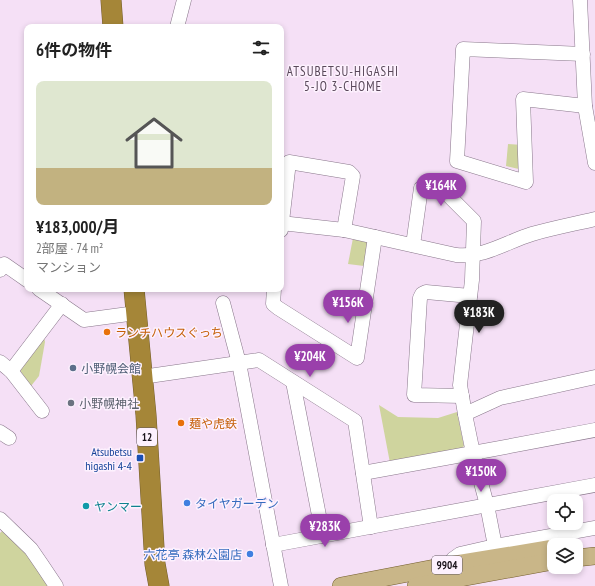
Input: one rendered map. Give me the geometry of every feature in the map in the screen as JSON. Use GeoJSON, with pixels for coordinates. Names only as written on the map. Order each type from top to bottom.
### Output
{"type":"FeatureCollection","features":[{"type":"Feature","properties":{"kind":"highway"},"geometry":{"type":"LineString","coordinates":[[111,0],[113,24]]}},
{"type":"Feature","properties":{"kind":"highway","name":"12"},"geometry":{"type":"LineString","coordinates":[[134,292],[142,377],[155,564],[159,586]]}},
{"type":"Feature","properties":{"kind":"main road"},"geometry":{"type":"LineString","coordinates":[[583,545],[595,544]]}},
{"type":"Feature","properties":{"kind":"main road","name":"9904"},"geometry":{"type":"LineString","coordinates":[[340,586],[450,565],[547,549]]}},
{"type":"Feature","properties":{"kind":"main road"},"geometry":{"type":"LineString","coordinates":[[583,557],[595,556]]}},
{"type":"Feature","properties":{"kind":"main road","name":"9904"},"geometry":{"type":"LineString","coordinates":[[416,586],[547,562]]}},
{"type":"Feature","properties":{"kind":"street"},"geometry":{"type":"LineString","coordinates":[[178,24],[184,0]]}},
{"type":"Feature","properties":{"kind":"street"},"geometry":{"type":"LineString","coordinates":[[580,0],[585,106],[595,163]]}},
{"type":"Feature","properties":{"kind":"street"},"geometry":{"type":"LineString","coordinates":[[583,54],[463,49],[458,161],[526,182],[523,99],[585,106]]}},
{"type":"Feature","properties":{"kind":"street"},"geometry":{"type":"LineString","coordinates":[[284,202],[289,162],[350,172],[353,176],[344,230]]}},
{"type":"Feature","properties":{"kind":"street"},"geometry":{"type":"LineString","coordinates":[[412,245],[421,188],[444,191],[474,221],[470,296],[460,385],[473,453],[487,505],[495,546]]}},
{"type":"Feature","properties":{"kind":"street"},"geometry":{"type":"LineString","coordinates":[[284,226],[344,230],[456,255],[473,255],[532,234],[595,219]]}},
{"type":"Feature","properties":{"kind":"street"},"geometry":{"type":"LineString","coordinates":[[274,292],[274,304],[278,308],[357,358],[375,237]]}},
{"type":"Feature","properties":{"kind":"street"},"geometry":{"type":"LineString","coordinates":[[0,270],[4,264],[24,278]]}},
{"type":"Feature","properties":{"kind":"street"},"geometry":{"type":"LineString","coordinates":[[44,292],[84,320],[136,313]]}},
{"type":"Feature","properties":{"kind":"street"},"geometry":{"type":"LineString","coordinates":[[462,396],[414,394],[420,298],[422,294],[426,292],[470,296]]}},
{"type":"Feature","properties":{"kind":"street"},"geometry":{"type":"LineString","coordinates":[[223,303],[239,363],[281,586]]}},
{"type":"Feature","properties":{"kind":"street"},"geometry":{"type":"LineString","coordinates":[[42,411],[6,366],[62,304]]}},
{"type":"Feature","properties":{"kind":"street"},"geometry":{"type":"LineString","coordinates":[[142,377],[259,360],[356,421],[371,527]]}},
{"type":"Feature","properties":{"kind":"street"},"geometry":{"type":"LineString","coordinates":[[465,414],[500,398],[595,377]]}},
{"type":"Feature","properties":{"kind":"street"},"geometry":{"type":"LineString","coordinates":[[292,382],[323,536]]}},
{"type":"Feature","properties":{"kind":"street"},"geometry":{"type":"LineString","coordinates":[[363,473],[595,430]]}},
{"type":"Feature","properties":{"kind":"street"},"geometry":{"type":"LineString","coordinates":[[274,545],[595,485]]}},
{"type":"Feature","properties":{"kind":"street"},"geometry":{"type":"LineString","coordinates":[[0,519],[31,549],[56,586]]}},
{"type":"Feature","properties":{"kind":"street"},"geometry":{"type":"LineString","coordinates":[[450,565],[453,559],[460,554],[495,546],[595,528]]}},
{"type":"Feature","properties":{"kind":"green space"},"geometry":{"type":"Polygon","coordinates":[[[508,144],[523,145],[523,170],[506,166],[508,144]]]}},
{"type":"Feature","properties":{"kind":"green space"},"geometry":{"type":"Polygon","coordinates":[[[353,238],[365,240],[368,244],[364,266],[348,264],[353,238]]]}},
{"type":"Feature","properties":{"kind":"green space"},"geometry":{"type":"Polygon","coordinates":[[[44,337],[45,342],[39,376],[31,386],[21,372],[21,368],[44,337]]]}},
{"type":"Feature","properties":{"kind":"green space"},"geometry":{"type":"Polygon","coordinates":[[[379,405],[398,417],[438,418],[457,412],[464,446],[461,449],[390,463],[379,405]]]}},
{"type":"Feature","properties":{"kind":"green space"},"geometry":{"type":"Polygon","coordinates":[[[2,531],[29,554],[51,586],[0,586],[0,533],[2,531]]]}},
{"type":"Feature","properties":{"kind":"place","name":"ランチハウスぐっち"},"geometry":{"type":"Point","coordinates":[107,332]}},
{"type":"Feature","properties":{"kind":"place","name":"小野幌会館"},"geometry":{"type":"Point","coordinates":[73,368]}},
{"type":"Feature","properties":{"kind":"place","name":"小野幌神社"},"geometry":{"type":"Point","coordinates":[71,403]}},
{"type":"Feature","properties":{"kind":"place","name":"麺や虎鉄"},"geometry":{"type":"Point","coordinates":[181,423]}},
{"type":"Feature","properties":{"kind":"place","name":"Atsubetsu higashi 4-4"},"geometry":{"type":"Point","coordinates":[140,458]}},
{"type":"Feature","properties":{"kind":"place","name":"タイヤガーデン"},"geometry":{"type":"Point","coordinates":[187,503]}},
{"type":"Feature","properties":{"kind":"place","name":"ヤンマー"},"geometry":{"type":"Point","coordinates":[86,506]}},
{"type":"Feature","properties":{"kind":"place","name":"六花亭 森林公園店"},"geometry":{"type":"Point","coordinates":[250,554]}},
{"type":"Feature","properties":{"kind":"district","name":"ATSUBETSU-HIGASHI 5-JO 3-CHOME"},"geometry":{"type":"Point","coordinates":[343,78]}}]}
